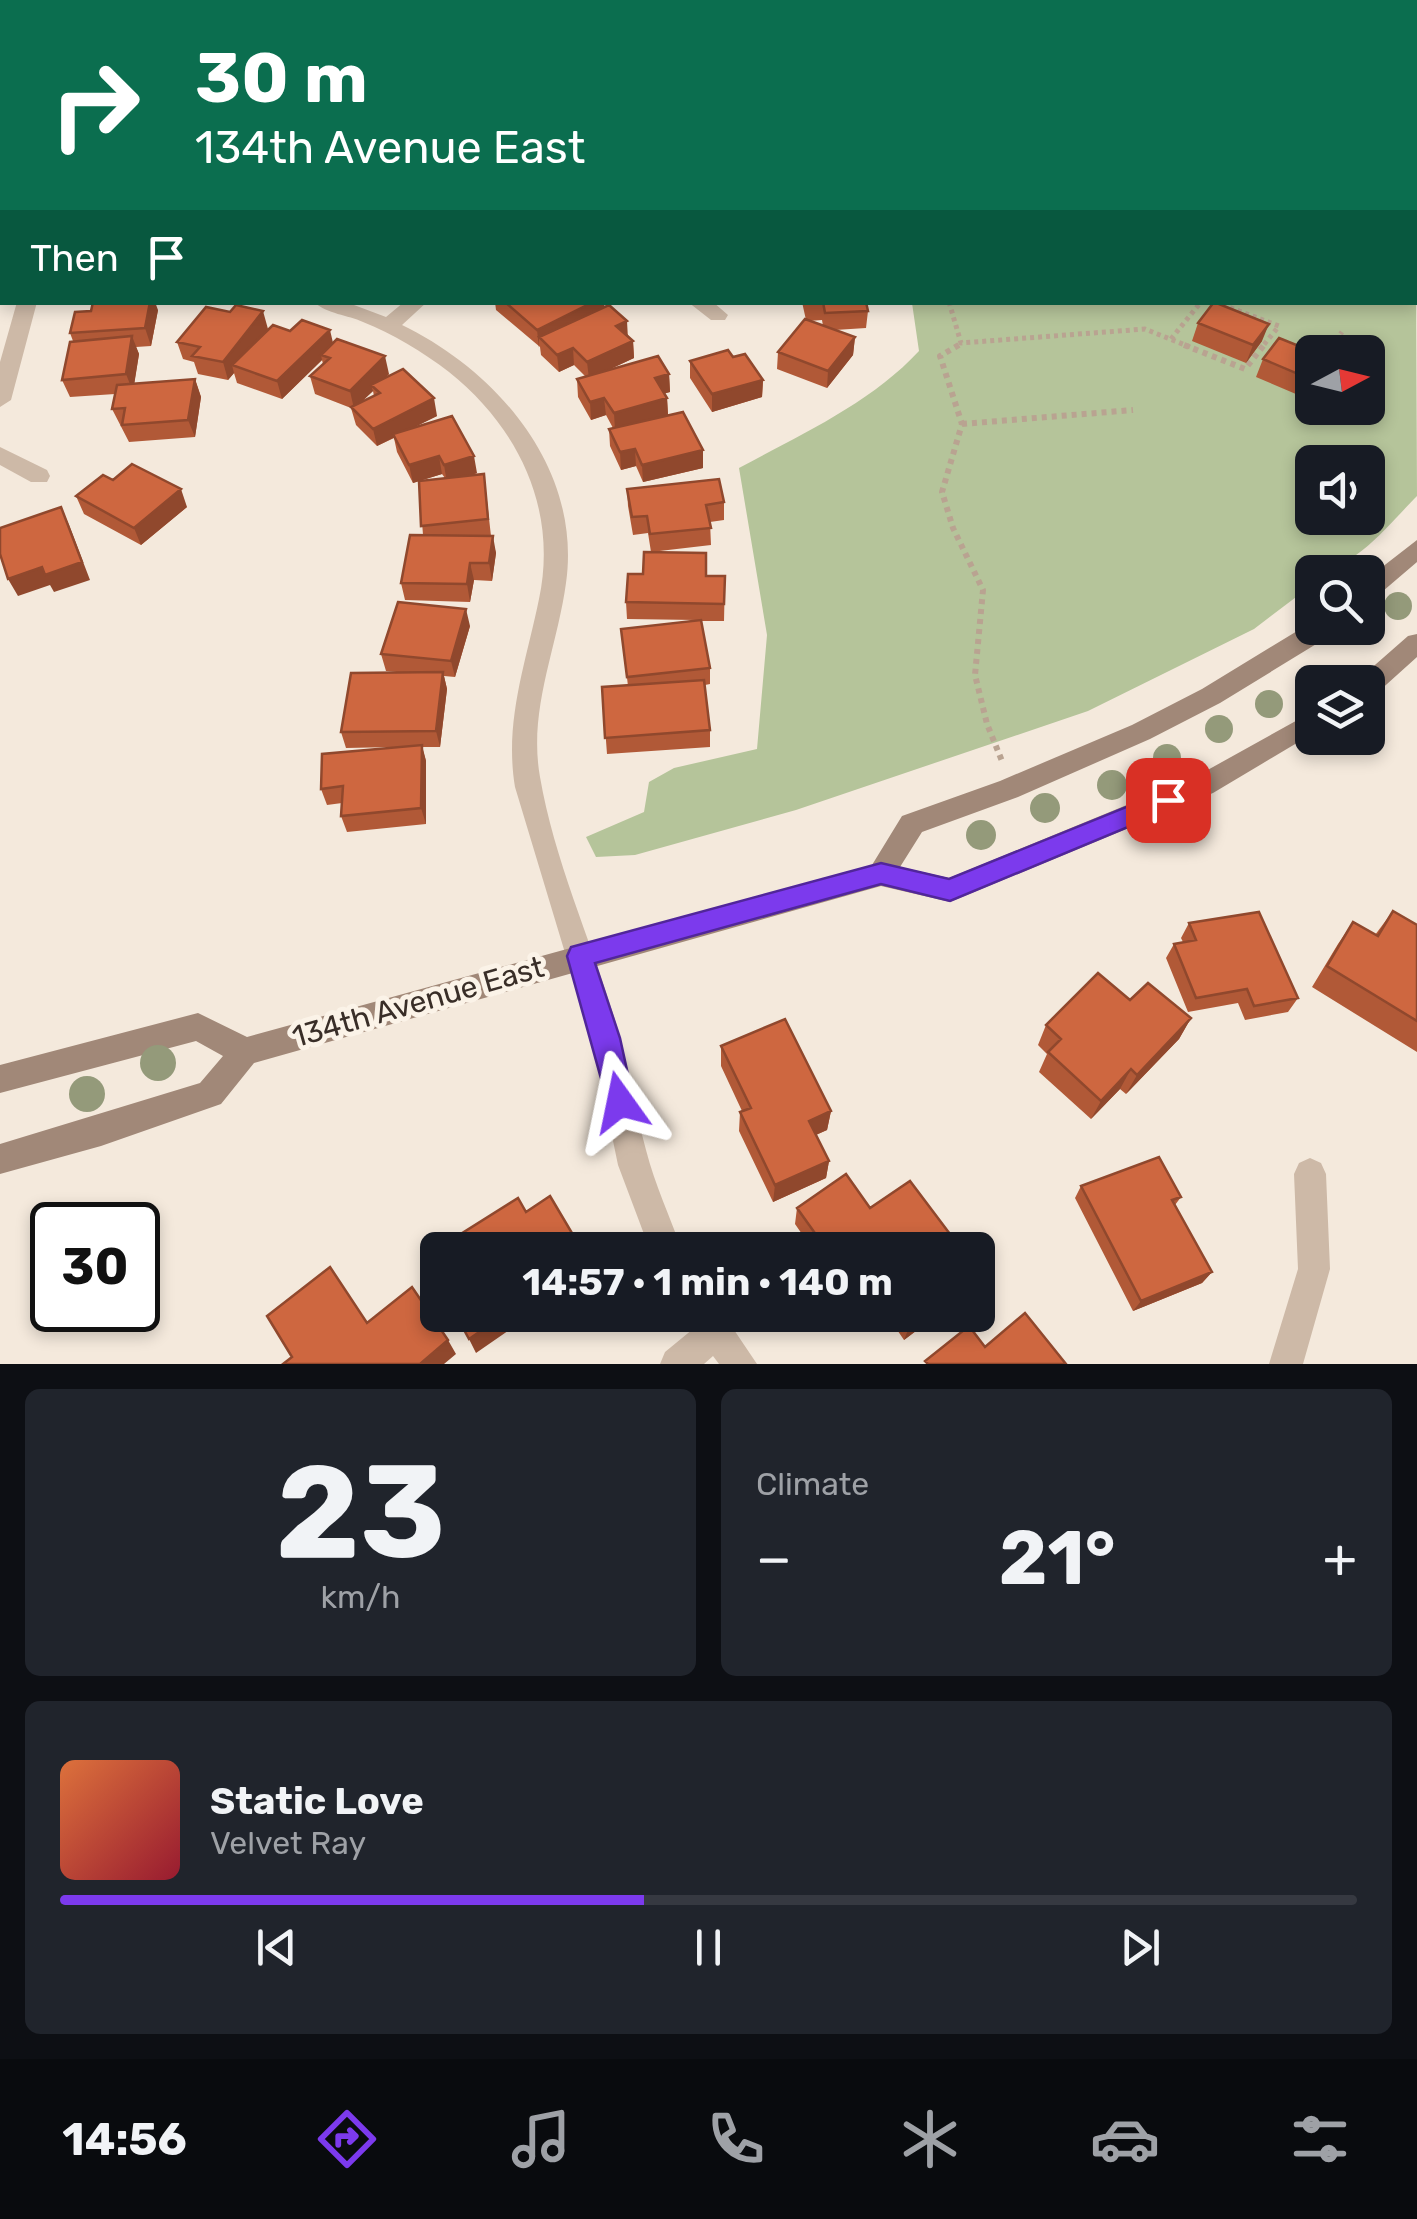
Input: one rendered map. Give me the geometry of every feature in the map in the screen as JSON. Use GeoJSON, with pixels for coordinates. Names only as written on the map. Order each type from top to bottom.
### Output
{"type":"FeatureCollection","features":[{"type":"Feature","properties":{"kind":"street"},"geometry":{"type":"LineString","coordinates":[[0,400],[26,305]]}},
{"type":"Feature","properties":{"kind":"street"},"geometry":{"type":"LineString","coordinates":[[333,305],[390,324],[478,386],[513,423],[537,459],[550,497],[555,578],[526,699],[524,757],[534,813],[606,1038],[634,1165],[659,1232]]}},
{"type":"Feature","properties":{"kind":"street"},"geometry":{"type":"LineString","coordinates":[[390,324],[413,305]]}},
{"type":"Feature","properties":{"kind":"street"},"geometry":{"type":"LineString","coordinates":[[702,305],[718,316]]}},
{"type":"Feature","properties":{"kind":"street"},"geometry":{"type":"LineString","coordinates":[[0,455],[40,476]]}},
{"type":"Feature","properties":{"kind":"street"},"geometry":{"type":"LineString","coordinates":[[1385,576],[1417,549]]}},
{"type":"Feature","properties":{"kind":"street"},"geometry":{"type":"LineString","coordinates":[[1385,671],[1417,643]]}},
{"type":"Feature","properties":{"kind":"street"},"geometry":{"type":"LineString","coordinates":[[881,874],[912,824],[1009,789],[1141,732],[1211,696],[1295,645]]}},
{"type":"Feature","properties":{"kind":"street","name":"134th Avenue East"},"geometry":{"type":"LineString","coordinates":[[245,1052],[881,874],[950,890],[1204,785],[1295,732]]}},
{"type":"Feature","properties":{"kind":"street"},"geometry":{"type":"LineString","coordinates":[[0,1079],[198,1027],[245,1052],[210,1094],[101,1131],[0,1159]]}},
{"type":"Feature","properties":{"kind":"street"},"geometry":{"type":"LineString","coordinates":[[1286,1364],[1314,1268],[1310,1174]]}},
{"type":"Feature","properties":{"kind":"street"},"geometry":{"type":"LineString","coordinates":[[678,1364],[702,1332]]}},
{"type":"Feature","properties":{"kind":"street"},"geometry":{"type":"LineString","coordinates":[[714,1332],[740,1364]]}},
{"type":"Feature","properties":{"kind":"path"},"geometry":{"type":"LineString","coordinates":[[950,305],[961,342]]}},
{"type":"Feature","properties":{"kind":"path"},"geometry":{"type":"LineString","coordinates":[[1171,339],[1198,305]]}},
{"type":"Feature","properties":{"kind":"path"},"geometry":{"type":"LineString","coordinates":[[1002,762],[987,724],[976,675],[983,590],[953,528],[942,492],[962,424],[940,356],[961,342],[1145,329],[1245,370],[1279,326],[1222,305]]}},
{"type":"Feature","properties":{"kind":"path"},"geometry":{"type":"LineString","coordinates":[[1236,311],[1241,305]]}},
{"type":"Feature","properties":{"kind":"path"},"geometry":{"type":"LineString","coordinates":[[962,424],[1134,410]]}},
{"type":"Feature","properties":{"kind":"green space"},"geometry":{"type":"Polygon","coordinates":[[[912,305],[1416,305],[1417,496],[1385,530],[1385,445],[1295,445],[1295,535],[1379,535],[1356,555],[1295,555],[1295,598],[1254,629],[1088,711],[796,810],[635,855],[596,857],[586,837],[644,812],[649,782],[674,768],[757,749],[767,635],[739,468],[834,417],[900,370],[919,351],[912,305]]]}},
{"type":"Feature","properties":{"kind":"building"},"geometry":{"type":"Polygon","coordinates":[[[92,305],[149,305],[145,328],[70,333],[75,312],[91,311],[92,305]]]}},
{"type":"Feature","properties":{"kind":"building"},"geometry":{"type":"Polygon","coordinates":[[[236,305],[263,311],[223,362],[192,356],[200,347],[177,342],[206,307],[230,312],[236,305]]]}},
{"type":"Feature","properties":{"kind":"building"},"geometry":{"type":"Polygon","coordinates":[[[508,305],[587,305],[537,330],[508,305]]]}},
{"type":"Feature","properties":{"kind":"building"},"geometry":{"type":"Polygon","coordinates":[[[609,305],[627,321],[616,326],[633,341],[587,362],[573,348],[557,355],[539,337],[609,305]]]}},
{"type":"Feature","properties":{"kind":"building"},"geometry":{"type":"Polygon","coordinates":[[[824,305],[867,305],[868,311],[825,313],[824,305]]]}},
{"type":"Feature","properties":{"kind":"building"},"geometry":{"type":"Polygon","coordinates":[[[1212,305],[1222,305],[1269,324],[1253,345],[1198,323],[1212,305]]]}},
{"type":"Feature","properties":{"kind":"building"},"geometry":{"type":"Polygon","coordinates":[[[805,319],[855,337],[828,371],[778,352],[805,319]]]}},
{"type":"Feature","properties":{"kind":"building"},"geometry":{"type":"Polygon","coordinates":[[[302,320],[330,330],[277,381],[232,365],[273,325],[290,331],[302,320]]]}},
{"type":"Feature","properties":{"kind":"building"},"geometry":{"type":"Polygon","coordinates":[[[132,336],[126,374],[62,380],[70,342],[132,336]]]}},
{"type":"Feature","properties":{"kind":"building"},"geometry":{"type":"Polygon","coordinates":[[[1279,338],[1295,344],[1295,373],[1263,359],[1279,338]]]}},
{"type":"Feature","properties":{"kind":"building"},"geometry":{"type":"Polygon","coordinates":[[[337,339],[385,356],[350,391],[310,376],[330,358],[321,355],[337,339]]]}},
{"type":"Feature","properties":{"kind":"building"},"geometry":{"type":"Polygon","coordinates":[[[728,350],[733,357],[745,354],[763,380],[712,394],[690,361],[728,350]]]}},
{"type":"Feature","properties":{"kind":"building"},"geometry":{"type":"Polygon","coordinates":[[[658,356],[669,374],[655,378],[667,398],[614,413],[604,398],[590,402],[577,379],[658,356]]]}},
{"type":"Feature","properties":{"kind":"building"},"geometry":{"type":"Polygon","coordinates":[[[403,369],[434,398],[373,429],[351,407],[380,393],[371,385],[403,369]]]}},
{"type":"Feature","properties":{"kind":"building"},"geometry":{"type":"Polygon","coordinates":[[[195,379],[188,420],[122,425],[125,408],[112,409],[117,385],[195,379]]]}},
{"type":"Feature","properties":{"kind":"building"},"geometry":{"type":"Polygon","coordinates":[[[683,412],[703,450],[642,465],[635,449],[620,452],[609,429],[683,412]]]}},
{"type":"Feature","properties":{"kind":"building"},"geometry":{"type":"Polygon","coordinates":[[[452,416],[474,456],[444,465],[439,456],[409,465],[393,434],[452,416]]]}},
{"type":"Feature","properties":{"kind":"building"},"geometry":{"type":"Polygon","coordinates":[[[132,464],[181,489],[134,528],[76,496],[103,475],[113,480],[132,464]]]}},
{"type":"Feature","properties":{"kind":"building"},"geometry":{"type":"Polygon","coordinates":[[[484,474],[488,519],[421,526],[419,481],[484,474]]]}},
{"type":"Feature","properties":{"kind":"building"},"geometry":{"type":"Polygon","coordinates":[[[719,479],[724,502],[706,505],[711,528],[650,534],[647,516],[632,517],[627,489],[719,479]]]}},
{"type":"Feature","properties":{"kind":"building"},"geometry":{"type":"Polygon","coordinates":[[[61,507],[82,562],[45,575],[42,567],[8,579],[0,554],[0,528],[61,507]]]}},
{"type":"Feature","properties":{"kind":"building"},"geometry":{"type":"Polygon","coordinates":[[[410,535],[493,536],[489,563],[470,563],[467,584],[401,583],[410,535]]]}},
{"type":"Feature","properties":{"kind":"building"},"geometry":{"type":"Polygon","coordinates":[[[644,552],[706,553],[706,576],[725,576],[724,604],[626,602],[628,574],[643,574],[644,552]]]}},
{"type":"Feature","properties":{"kind":"building"},"geometry":{"type":"Polygon","coordinates":[[[398,602],[466,609],[451,661],[381,654],[398,602]]]}},
{"type":"Feature","properties":{"kind":"building"},"geometry":{"type":"Polygon","coordinates":[[[701,620],[710,668],[627,677],[621,629],[701,620]]]}},
{"type":"Feature","properties":{"kind":"building"},"geometry":{"type":"Polygon","coordinates":[[[443,672],[436,731],[341,732],[351,673],[443,672]]]}},
{"type":"Feature","properties":{"kind":"building"},"geometry":{"type":"Polygon","coordinates":[[[704,680],[710,730],[605,738],[602,687],[704,680]]]}},
{"type":"Feature","properties":{"kind":"building"},"geometry":{"type":"Polygon","coordinates":[[[422,745],[421,808],[341,816],[343,786],[321,789],[322,754],[422,745]]]}},
{"type":"Feature","properties":{"kind":"building"},"geometry":{"type":"Polygon","coordinates":[[[1393,911],[1417,925],[1417,1021],[1327,966],[1353,922],[1378,936],[1393,911]]]}},
{"type":"Feature","properties":{"kind":"building"},"geometry":{"type":"Polygon","coordinates":[[[1259,912],[1298,998],[1254,1006],[1247,989],[1196,998],[1174,944],[1196,940],[1189,923],[1259,912]]]}},
{"type":"Feature","properties":{"kind":"building"},"geometry":{"type":"Polygon","coordinates":[[[1098,973],[1130,1000],[1148,983],[1191,1018],[1137,1075],[1131,1069],[1101,1101],[1048,1052],[1061,1039],[1046,1025],[1098,973]]]}},
{"type":"Feature","properties":{"kind":"building"},"geometry":{"type":"Polygon","coordinates":[[[785,1019],[831,1111],[809,1121],[829,1161],[775,1185],[740,1112],[751,1108],[721,1046],[785,1019]]]}},
{"type":"Feature","properties":{"kind":"building"},"geometry":{"type":"Polygon","coordinates":[[[1159,1157],[1181,1197],[1172,1200],[1212,1272],[1141,1301],[1081,1186],[1159,1157]]]}},
{"type":"Feature","properties":{"kind":"building"},"geometry":{"type":"Polygon","coordinates":[[[846,1174],[870,1208],[910,1181],[948,1232],[814,1232],[797,1208],[846,1174]]]}},
{"type":"Feature","properties":{"kind":"building"},"geometry":{"type":"Polygon","coordinates":[[[550,1196],[571,1232],[464,1232],[518,1198],[526,1212],[550,1196]]]}},
{"type":"Feature","properties":{"kind":"building"},"geometry":{"type":"Polygon","coordinates":[[[330,1267],[367,1323],[412,1287],[420,1299],[420,1332],[443,1332],[448,1340],[420,1364],[283,1364],[292,1357],[267,1316],[330,1267]]]}},
{"type":"Feature","properties":{"kind":"building"},"geometry":{"type":"Polygon","coordinates":[[[1025,1313],[1066,1364],[925,1361],[961,1332],[974,1332],[985,1347],[1025,1313]]]}},
{"type":"Feature","properties":{"kind":"route"},"geometry":{"type":"LineString","coordinates":[[620,1102],[606,1038],[580,956],[881,874],[950,890],[1168,800]]}}]}
